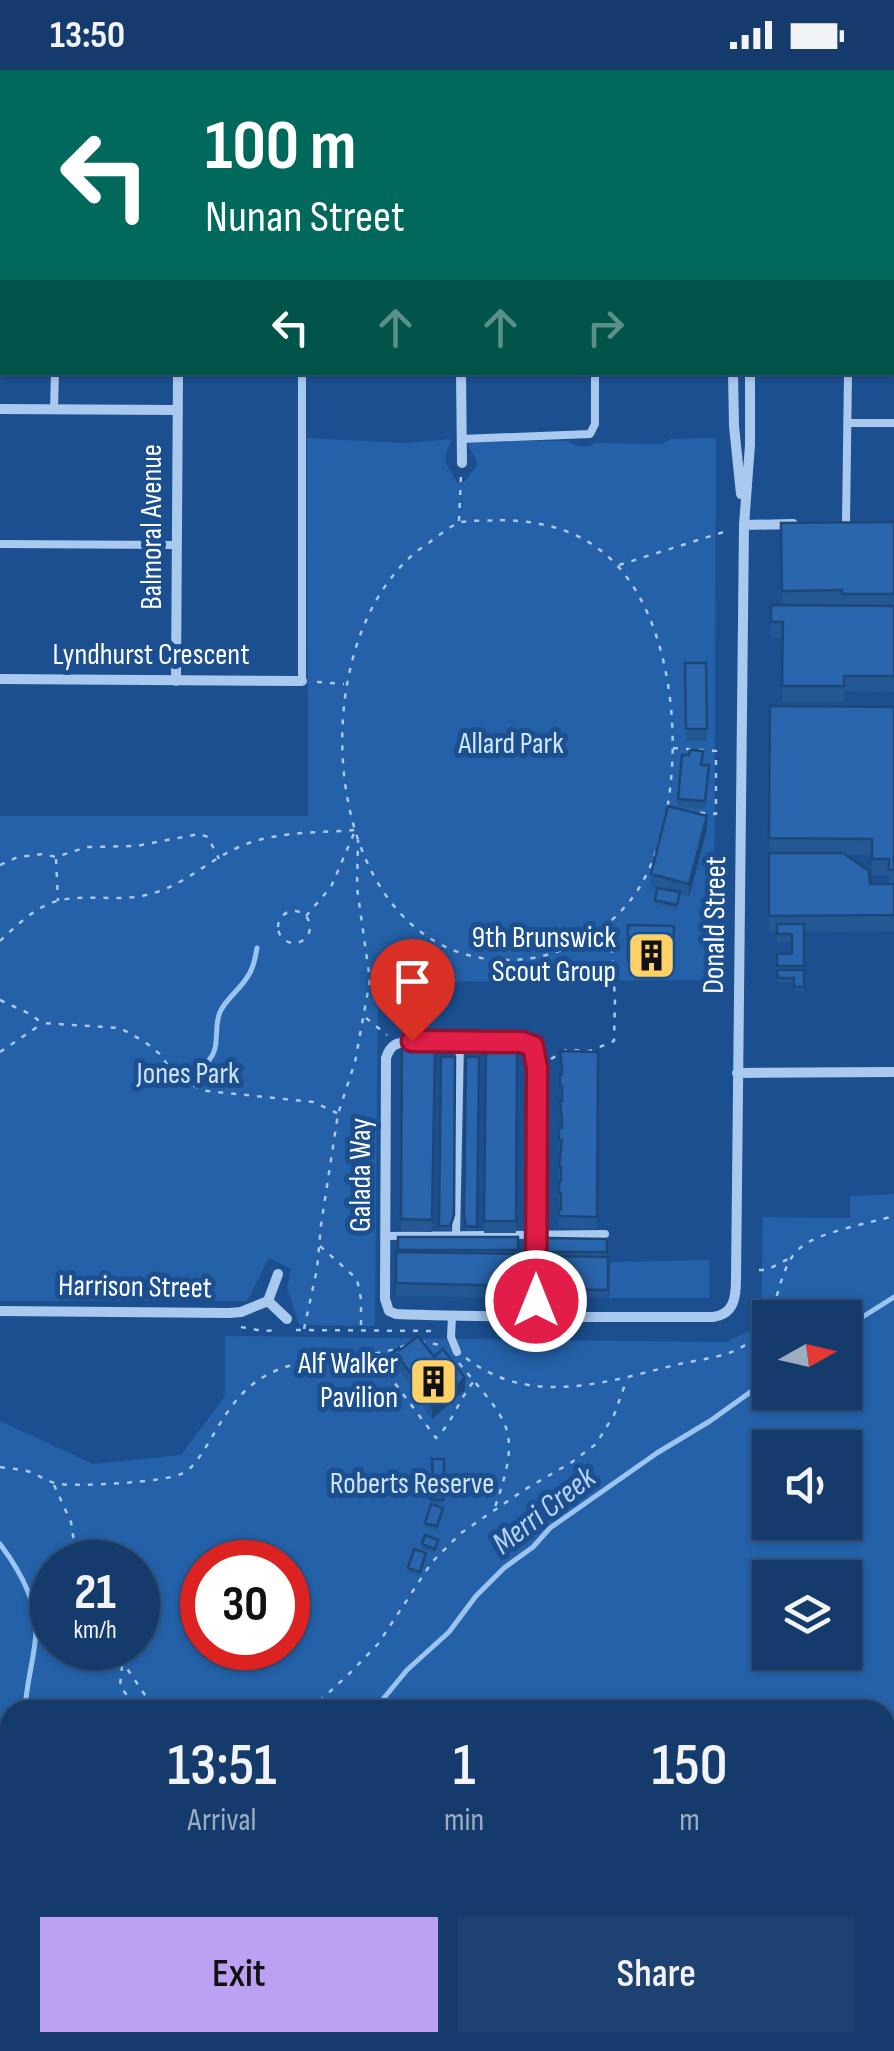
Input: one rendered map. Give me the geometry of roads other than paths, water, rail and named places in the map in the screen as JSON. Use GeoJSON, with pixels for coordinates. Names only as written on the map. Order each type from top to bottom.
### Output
{"type":"FeatureCollection","features":[{"type":"Feature","properties":{"kind":"street","name":"Balmoral Avenue"},"geometry":{"type":"LineString","coordinates":[[176,681],[178,375]]}},
{"type":"Feature","properties":{"kind":"street"},"geometry":{"type":"LineString","coordinates":[[461,375],[462,463]]}},
{"type":"Feature","properties":{"kind":"street","name":"Donald Street"},"geometry":{"type":"LineString","coordinates":[[734,375],[734,426],[744,525]]}},
{"type":"Feature","properties":{"kind":"street","name":"Donald Street"},"geometry":{"type":"LineString","coordinates":[[536,1316],[717,1317],[728,1312],[736,1294],[744,525],[750,375]]}},
{"type":"Feature","properties":{"kind":"street"},"geometry":{"type":"LineString","coordinates":[[0,409],[178,410]]}},
{"type":"Feature","properties":{"kind":"street"},"geometry":{"type":"LineString","coordinates":[[744,525],[813,524]]}},
{"type":"Feature","properties":{"kind":"street"},"geometry":{"type":"LineString","coordinates":[[830,524],[862,524]]}},
{"type":"Feature","properties":{"kind":"street","name":"Lyndhurst Crescent"},"geometry":{"type":"LineString","coordinates":[[0,679],[302,680]]}},
{"type":"Feature","properties":{"kind":"street"},"geometry":{"type":"LineString","coordinates":[[452,1316],[536,1316],[537,1068],[533,1046],[522,1042],[460,1042]]}},
{"type":"Feature","properties":{"kind":"street","name":"Galada Way"},"geometry":{"type":"LineString","coordinates":[[452,1316],[396,1314],[389,1311],[385,1299],[386,1058],[396,1043],[460,1042]]}},
{"type":"Feature","properties":{"kind":"street"},"geometry":{"type":"LineString","coordinates":[[737,1072],[894,1072]]}},
{"type":"Feature","properties":{"kind":"street"},"geometry":{"type":"LineString","coordinates":[[278,1274],[268,1301],[287,1319]]}},
{"type":"Feature","properties":{"kind":"street","name":"Harrison Street"},"geometry":{"type":"LineString","coordinates":[[0,1310],[230,1313],[268,1301]]}},
{"type":"Feature","properties":{"kind":"lane"},"geometry":{"type":"LineString","coordinates":[[54,409],[55,375]]}},
{"type":"Feature","properties":{"kind":"lane"},"geometry":{"type":"LineString","coordinates":[[302,375],[302,680]]}},
{"type":"Feature","properties":{"kind":"lane"},"geometry":{"type":"LineString","coordinates":[[461,439],[590,434],[595,424],[595,375]]}},
{"type":"Feature","properties":{"kind":"lane"},"geometry":{"type":"LineString","coordinates":[[846,524],[848,375]]}},
{"type":"Feature","properties":{"kind":"lane"},"geometry":{"type":"LineString","coordinates":[[848,423],[894,423]]}},
{"type":"Feature","properties":{"kind":"lane"},"geometry":{"type":"LineString","coordinates":[[0,544],[176,545]]}},
{"type":"Feature","properties":{"kind":"lane"},"geometry":{"type":"LineString","coordinates":[[456,1236],[460,1042]]}},
{"type":"Feature","properties":{"kind":"lane"},"geometry":{"type":"LineString","coordinates":[[385,1236],[605,1234]]}},
{"type":"Feature","properties":{"kind":"lane"},"geometry":{"type":"LineString","coordinates":[[452,1316],[457,1352]]}},
{"type":"Feature","properties":{"kind":"waterway"},"geometry":{"type":"LineString","coordinates":[[209,1060],[215,1049],[220,1012],[248,976],[257,948]]}},
{"type":"Feature","properties":{"kind":"waterway","name":"Merri Creek"},"geometry":{"type":"LineString","coordinates":[[862,1317],[894,1297]]}},
{"type":"Feature","properties":{"kind":"waterway","name":"Merri Creek"},"geometry":{"type":"LineString","coordinates":[[382,1700],[407,1670],[449,1632],[476,1596],[550,1528],[752,1391]]}},
{"type":"Feature","properties":{"kind":"waterway","name":"Merri Creek"},"geometry":{"type":"LineString","coordinates":[[0,1544],[25,1584],[33,1607],[35,1641],[26,1700]]}},
{"type":"Feature","properties":{"kind":"place","name":"9th Brunswick Scout Group"},"geometry":{"type":"Point","coordinates":[651,955]}},
{"type":"Feature","properties":{"kind":"place","name":"Alf Walker Pavilion"},"geometry":{"type":"Point","coordinates":[433,1381]}},
{"type":"Feature","properties":{"kind":"park label","name":"Allard Park"},"geometry":{"type":"Point","coordinates":[511,744]}},
{"type":"Feature","properties":{"kind":"park label","name":"Jones Park"},"geometry":{"type":"Point","coordinates":[188,1074]}},
{"type":"Feature","properties":{"kind":"park label","name":"Roberts Reserve"},"geometry":{"type":"Point","coordinates":[412,1484]}}]}
